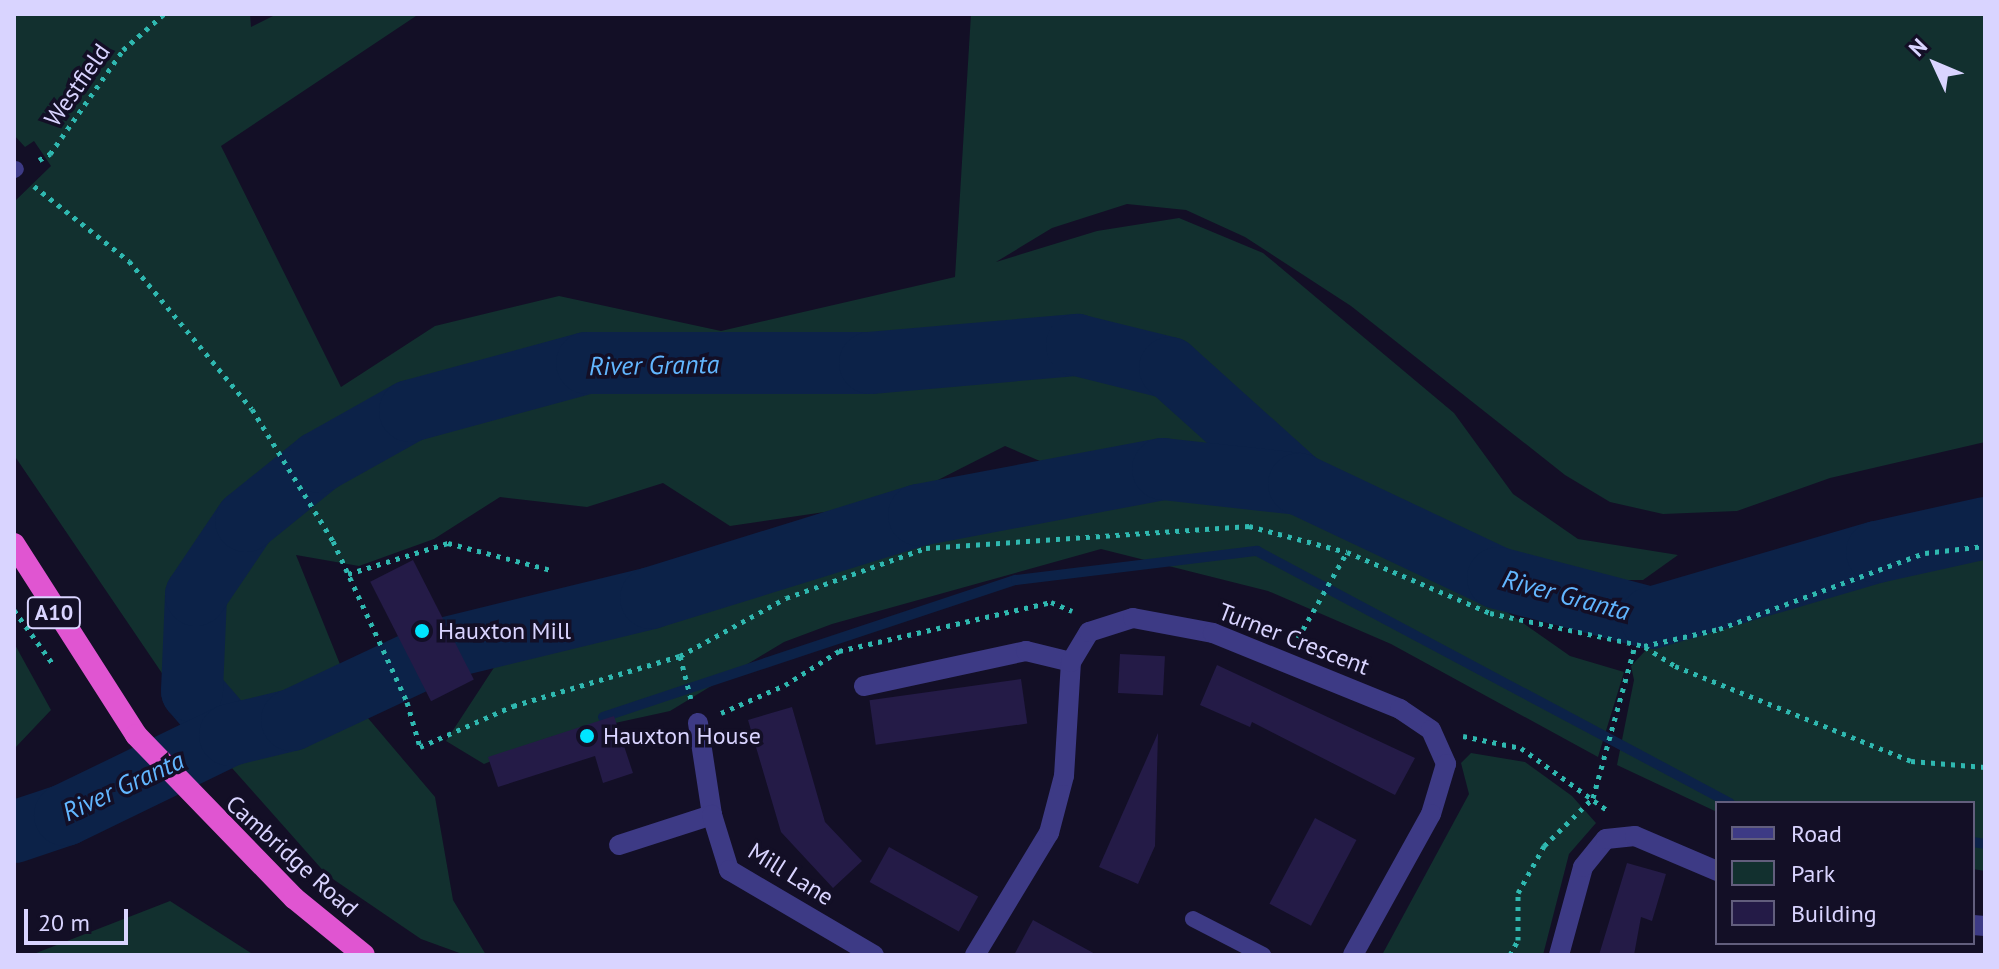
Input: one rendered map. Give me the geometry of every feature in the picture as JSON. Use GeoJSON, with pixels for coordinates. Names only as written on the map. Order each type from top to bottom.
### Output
{"type":"FeatureCollection","features":[{"type":"Feature","properties":{"kind":"highway","name":"Cambridge Road"},"geometry":{"type":"LineString","coordinates":[[14,544],[96,681],[187,794],[294,898],[364,955]]}},
{"type":"Feature","properties":{"kind":"street","name":"Turner Crescent"},"geometry":{"type":"LineString","coordinates":[[1071,662],[1089,632],[1133,618],[1200,631],[1400,709],[1431,730]]}},
{"type":"Feature","properties":{"kind":"street"},"geometry":{"type":"LineString","coordinates":[[864,686],[1026,651],[1071,662],[1064,776],[1049,833],[975,955]]}},
{"type":"Feature","properties":{"kind":"street","name":"Mill Lane"},"geometry":{"type":"LineString","coordinates":[[698,723],[712,815],[729,870],[874,955]]}},
{"type":"Feature","properties":{"kind":"street"},"geometry":{"type":"LineString","coordinates":[[1353,955],[1431,814],[1446,764],[1431,730]]}},
{"type":"Feature","properties":{"kind":"street"},"geometry":{"type":"LineString","coordinates":[[619,845],[712,815]]}},
{"type":"Feature","properties":{"kind":"street"},"geometry":{"type":"LineString","coordinates":[[1559,955],[1583,867],[1606,839],[1635,836],[1715,870]]}},
{"type":"Feature","properties":{"kind":"lane"},"geometry":{"type":"LineString","coordinates":[[1193,919],[1263,955]]}},
{"type":"Feature","properties":{"kind":"path","name":"Westfield"},"geometry":{"type":"LineString","coordinates":[[15,170],[50,154],[101,76],[164,14]]}},
{"type":"Feature","properties":{"kind":"path"},"geometry":{"type":"LineString","coordinates":[[15,170],[129,261],[208,349],[300,485],[348,574],[407,702],[420,747],[513,706],[680,656],[786,598],[926,548],[1249,526],[1347,552],[1490,613],[1644,646],[1719,629],[1925,553],[1985,546]]}},
{"type":"Feature","properties":{"kind":"path"},"geometry":{"type":"LineString","coordinates":[[348,574],[448,543],[551,570]]}},
{"type":"Feature","properties":{"kind":"path"},"geometry":{"type":"LineString","coordinates":[[1290,653],[1347,552]]}},
{"type":"Feature","properties":{"kind":"path"},"geometry":{"type":"LineString","coordinates":[[1510,955],[1518,940],[1518,893],[1544,846],[1593,798],[1635,645]]}},
{"type":"Feature","properties":{"kind":"path"},"geometry":{"type":"LineString","coordinates":[[1644,646],[1675,666],[1911,761],[1985,767]]}},
{"type":"Feature","properties":{"kind":"path"},"geometry":{"type":"LineString","coordinates":[[680,656],[685,677]]}},
{"type":"Feature","properties":{"kind":"path"},"geometry":{"type":"LineString","coordinates":[[1431,730],[1521,748],[1593,798],[1635,836]]}},
{"type":"Feature","properties":{"kind":"green space"},"geometry":{"type":"Polygon","coordinates":[[[14,14],[250,14],[251,27],[277,14],[419,14],[221,146],[341,387],[435,326],[559,296],[721,331],[955,277],[971,14],[1985,14],[1985,442],[1830,478],[1737,511],[1663,514],[1610,502],[1565,475],[1351,306],[1245,237],[1186,210],[1127,204],[1052,228],[996,262],[1097,231],[1179,218],[1263,253],[1454,413],[1513,494],[1578,539],[1678,555],[1643,580],[1533,580],[1490,600],[1570,656],[1624,672],[1598,757],[1391,644],[1268,591],[1101,549],[832,624],[784,642],[670,711],[551,737],[484,764],[446,741],[495,666],[507,606],[612,611],[683,558],[879,546],[1023,512],[1068,473],[1005,446],[930,484],[845,509],[730,526],[663,483],[587,507],[500,497],[434,539],[359,566],[296,555],[356,704],[435,797],[453,900],[486,955],[465,955],[421,939],[327,875],[208,741],[14,455],[14,202],[51,166],[34,141],[25,147],[14,135],[14,14]]]}},
{"type":"Feature","properties":{"kind":"green space"},"geometry":{"type":"Polygon","coordinates":[[[1985,541],[1985,871],[1975,869],[1975,801],[1715,801],[1715,811],[1617,765],[1634,680],[1631,666],[1674,620],[1930,547],[1985,541]]]}},
{"type":"Feature","properties":{"kind":"green space"},"geometry":{"type":"Polygon","coordinates":[[[14,643],[51,710],[14,749],[14,643]]]}},
{"type":"Feature","properties":{"kind":"green space"},"geometry":{"type":"Polygon","coordinates":[[[1471,753],[1525,762],[1572,796],[1596,823],[1569,854],[1543,955],[1382,955],[1469,794],[1461,763],[1471,753]]]}},
{"type":"Feature","properties":{"kind":"green space"},"geometry":{"type":"Polygon","coordinates":[[[170,901],[254,955],[31,955],[170,901]]]}},
{"type":"Feature","properties":{"kind":"building","name":"Hauxton Mill"},"geometry":{"type":"Polygon","coordinates":[[[413,560],[474,679],[431,701],[370,582],[413,560]]]}},
{"type":"Feature","properties":{"kind":"building"},"geometry":{"type":"Polygon","coordinates":[[[1120,654],[1165,656],[1163,695],[1118,693],[1120,654]]]}},
{"type":"Feature","properties":{"kind":"building"},"geometry":{"type":"Polygon","coordinates":[[[1217,665],[1415,758],[1395,795],[1252,722],[1250,727],[1200,705],[1217,665]]]}},
{"type":"Feature","properties":{"kind":"building"},"geometry":{"type":"Polygon","coordinates":[[[1021,679],[1027,724],[876,745],[869,700],[1021,679]]]}},
{"type":"Feature","properties":{"kind":"building"},"geometry":{"type":"Polygon","coordinates":[[[792,707],[825,822],[862,861],[833,888],[781,832],[748,720],[792,707]]]}},
{"type":"Feature","properties":{"kind":"building","name":"Hauxton House"},"geometry":{"type":"Polygon","coordinates":[[[614,716],[633,773],[603,783],[595,756],[498,787],[488,757],[614,716]]]}},
{"type":"Feature","properties":{"kind":"building"},"geometry":{"type":"Polygon","coordinates":[[[1158,733],[1155,846],[1138,884],[1099,867],[1158,733]]]}},
{"type":"Feature","properties":{"kind":"building"},"geometry":{"type":"Polygon","coordinates":[[[1315,818],[1356,840],[1311,926],[1269,904],[1315,818]]]}},
{"type":"Feature","properties":{"kind":"building"},"geometry":{"type":"Polygon","coordinates":[[[889,847],[978,896],[959,931],[870,882],[889,847]]]}},
{"type":"Feature","properties":{"kind":"building"},"geometry":{"type":"Polygon","coordinates":[[[1627,863],[1666,874],[1652,921],[1641,917],[1634,955],[1599,955],[1627,863]]]}},
{"type":"Feature","properties":{"kind":"building"},"geometry":{"type":"Polygon","coordinates":[[[1033,920],[1097,955],[1014,955],[1033,920]]]}},
{"type":"Feature","properties":{"kind":"waterway","name":"River Granta"},"geometry":{"type":"LineString","coordinates":[[230,735],[192,691],[196,595],[246,521],[319,462],[410,411],[587,363],[870,363],[1077,345],[1170,368],[1299,484]]}},
{"type":"Feature","properties":{"kind":"waterway","name":"River Granta"},"geometry":{"type":"LineString","coordinates":[[14,832],[65,815],[230,735],[292,720],[446,648],[651,598],[919,515],[1163,469],[1299,484],[1498,578],[1651,618],[1877,552],[1985,528]]}},
{"type":"Feature","properties":{"kind":"waterway"},"geometry":{"type":"LineString","coordinates":[[603,717],[1016,580],[1257,551],[1726,801]]}},
{"type":"Feature","properties":{"kind":"waterway"},"geometry":{"type":"LineString","coordinates":[[1975,842],[1985,844]]}},
{"type":"Feature","properties":{"kind":"place","name":"Hauxton Mill"},"geometry":{"type":"Point","coordinates":[422,631]}},
{"type":"Feature","properties":{"kind":"place","name":"Hauxton House"},"geometry":{"type":"Point","coordinates":[587,736]}}]}
